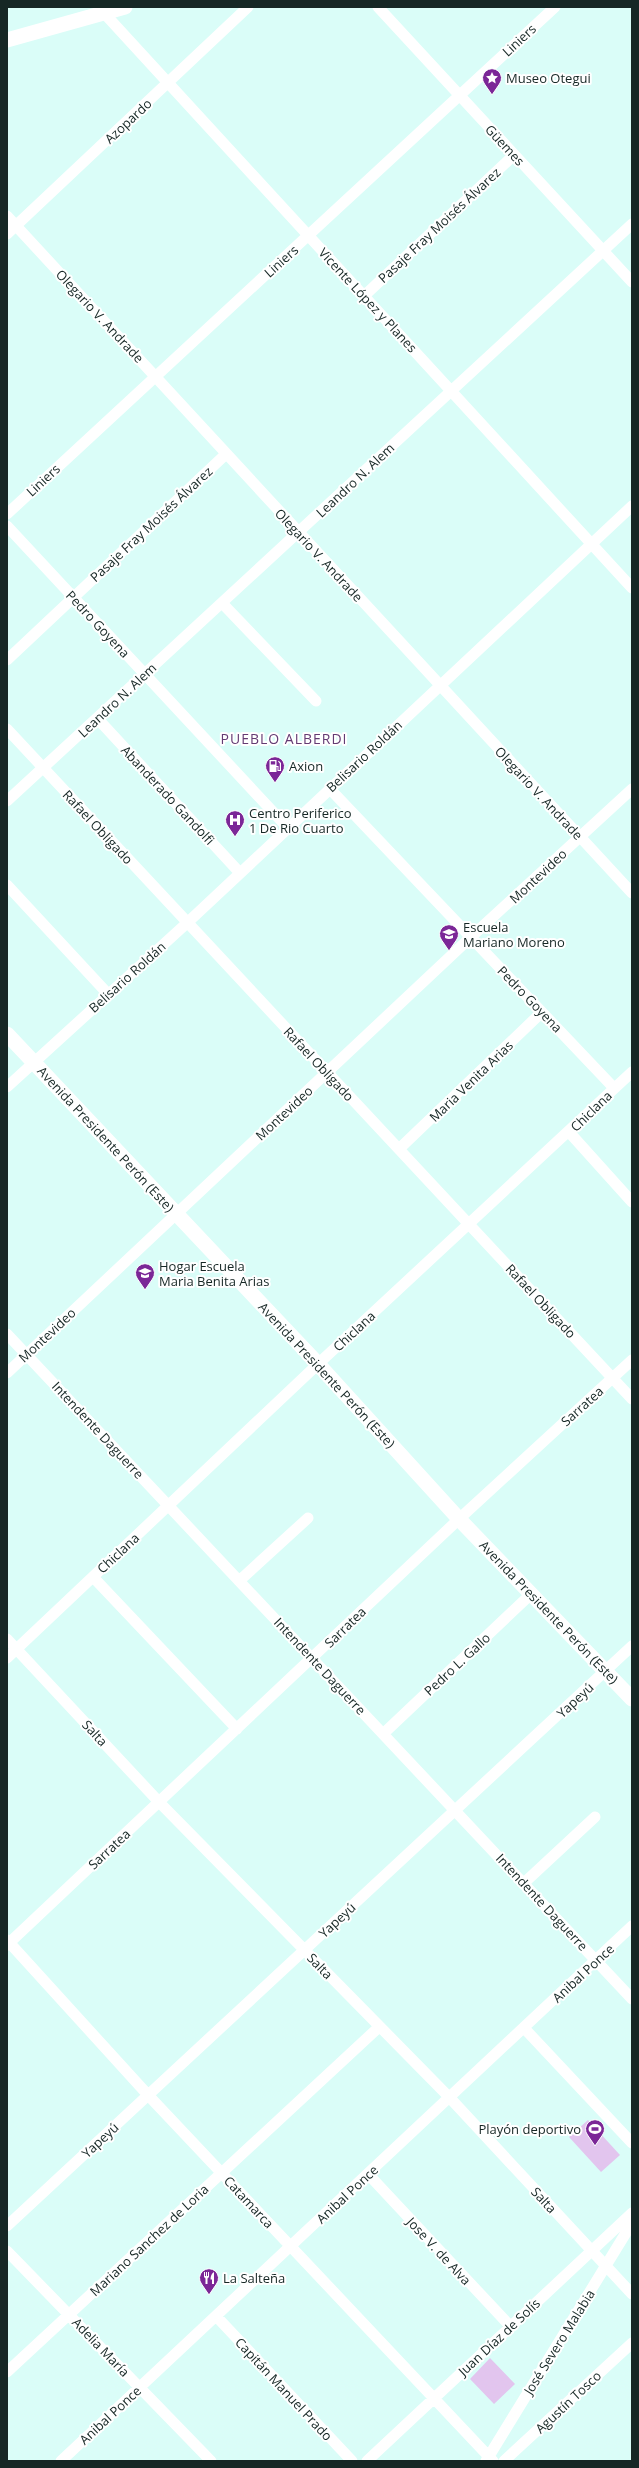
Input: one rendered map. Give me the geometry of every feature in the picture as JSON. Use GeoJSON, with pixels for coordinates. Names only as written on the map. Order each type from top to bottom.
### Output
{"type":"FeatureCollection","features":[{"type":"Feature","properties":{"kind":"main road"},"geometry":{"type":"LineString","coordinates":[[7,40],[125,7]]}},
{"type":"Feature","properties":{"kind":"main road","name":"Avenida Presidente Perón (Este)"},"geometry":{"type":"LineString","coordinates":[[7,1034],[318,1364],[459,1519],[632,1699]]}},
{"type":"Feature","properties":{"kind":"street","name":"Azopardo"},"geometry":{"type":"LineString","coordinates":[[7,234],[248,7]]}},
{"type":"Feature","properties":{"kind":"street","name":"Güemes"},"geometry":{"type":"LineString","coordinates":[[378,7],[632,282]]}},
{"type":"Feature","properties":{"kind":"street","name":"Liniers"},"geometry":{"type":"LineString","coordinates":[[7,514],[154,375],[309,236],[555,7]]}},
{"type":"Feature","properties":{"kind":"street","name":"Vicente López y Planes"},"geometry":{"type":"LineString","coordinates":[[104,13],[632,588]]}},
{"type":"Feature","properties":{"kind":"street","name":"Pasaje Fray Moisés Álvarez"},"geometry":{"type":"LineString","coordinates":[[364,296],[514,155]]}},
{"type":"Feature","properties":{"kind":"street","name":"Olegario V. Andrade"},"geometry":{"type":"LineString","coordinates":[[7,216],[632,893]]}},
{"type":"Feature","properties":{"kind":"street","name":"Leandro N. Alem"},"geometry":{"type":"LineString","coordinates":[[7,801],[632,224]]}},
{"type":"Feature","properties":{"kind":"street","name":"Pasaje Fray Moisés Álvarez"},"geometry":{"type":"LineString","coordinates":[[7,660],[226,454]]}},
{"type":"Feature","properties":{"kind":"street","name":"Belisario Roldán"},"geometry":{"type":"LineString","coordinates":[[7,1086],[187,923],[439,685],[632,506]]}},
{"type":"Feature","properties":{"kind":"street","name":"Pedro Goyena"},"geometry":{"type":"LineString","coordinates":[[7,526],[288,828]]}},
{"type":"Feature","properties":{"kind":"street"},"geometry":{"type":"LineString","coordinates":[[222,603],[316,701]]}},
{"type":"Feature","properties":{"kind":"street","name":"Abanderado Gandolfi"},"geometry":{"type":"LineString","coordinates":[[97,718],[240,873]]}},
{"type":"Feature","properties":{"kind":"street","name":"Rafael Obligado"},"geometry":{"type":"LineString","coordinates":[[7,729],[632,1399]]}},
{"type":"Feature","properties":{"kind":"street","name":"Pedro Goyena"},"geometry":{"type":"LineString","coordinates":[[330,789],[614,1088]]}},
{"type":"Feature","properties":{"kind":"street","name":"Montevideo"},"geometry":{"type":"LineString","coordinates":[[7,1373],[471,937],[632,790]]}},
{"type":"Feature","properties":{"kind":"street"},"geometry":{"type":"LineString","coordinates":[[7,885],[108,994]]}},
{"type":"Feature","properties":{"kind":"street","name":"Maria Venita Arias"},"geometry":{"type":"LineString","coordinates":[[399,1149],[542,1012]]}},
{"type":"Feature","properties":{"kind":"street","name":"Chiclana"},"geometry":{"type":"LineString","coordinates":[[7,1658],[318,1364],[632,1072]]}},
{"type":"Feature","properties":{"kind":"street"},"geometry":{"type":"LineString","coordinates":[[569,1132],[632,1202]]}},
{"type":"Feature","properties":{"kind":"street","name":"Intendente Daguerre"},"geometry":{"type":"LineString","coordinates":[[7,1334],[632,1999]]}},
{"type":"Feature","properties":{"kind":"street","name":"Sarratea"},"geometry":{"type":"LineString","coordinates":[[8,1942],[237,1729],[459,1519],[632,1360]]}},
{"type":"Feature","properties":{"kind":"street"},"geometry":{"type":"LineString","coordinates":[[239,1581],[308,1518]]}},
{"type":"Feature","properties":{"kind":"street"},"geometry":{"type":"LineString","coordinates":[[93,1577],[237,1729]]}},
{"type":"Feature","properties":{"kind":"street","name":"Pedro L. Gallo"},"geometry":{"type":"LineString","coordinates":[[383,1734],[531,1594]]}},
{"type":"Feature","properties":{"kind":"street","name":"Salta"},"geometry":{"type":"LineString","coordinates":[[7,1639],[159,1802],[450,2098],[632,2294]]}},
{"type":"Feature","properties":{"kind":"street","name":"Yapeyú"},"geometry":{"type":"LineString","coordinates":[[7,2226],[632,1646]]}},
{"type":"Feature","properties":{"kind":"street"},"geometry":{"type":"LineString","coordinates":[[524,1883],[595,1817]]}},
{"type":"Feature","properties":{"kind":"street","name":"Anibal Ponce"},"geometry":{"type":"LineString","coordinates":[[61,2461],[632,1926]]}},
{"type":"Feature","properties":{"kind":"street","name":"Catamarca"},"geometry":{"type":"LineString","coordinates":[[8,1942],[148,2095],[489,2459]]}},
{"type":"Feature","properties":{"kind":"street","name":"Mariano Sanchez de Loria"},"geometry":{"type":"LineString","coordinates":[[7,2372],[379,2027]]}},
{"type":"Feature","properties":{"kind":"street"},"geometry":{"type":"LineString","coordinates":[[524,2028],[632,2143]]}},
{"type":"Feature","properties":{"kind":"street","name":"Jose V. de Alva"},"geometry":{"type":"LineString","coordinates":[[369,2174],[511,2327]]}},
{"type":"Feature","properties":{"kind":"street","name":"Juan Díaz de Solís"},"geometry":{"type":"LineString","coordinates":[[367,2461],[511,2327],[590,2250],[632,2213]]}},
{"type":"Feature","properties":{"kind":"street","name":"José Severo Malabia"},"geometry":{"type":"LineString","coordinates":[[489,2459],[632,2223]]}},
{"type":"Feature","properties":{"kind":"street","name":"Adelia María"},"geometry":{"type":"LineString","coordinates":[[7,2250],[211,2461]]}},
{"type":"Feature","properties":{"kind":"street","name":"Capitán Manuel Prado"},"geometry":{"type":"LineString","coordinates":[[216,2316],[352,2461]]}},
{"type":"Feature","properties":{"kind":"street","name":"Agustín Tosco"},"geometry":{"type":"LineString","coordinates":[[504,2461],[632,2343]]}},
{"type":"Feature","properties":{"kind":"shaded area","name":"Playón deportivo"},"geometry":{"type":"Polygon","coordinates":[[[588,2120],[620,2155],[601,2172],[569,2137],[588,2120]]]}},
{"type":"Feature","properties":{"kind":"shaded area"},"geometry":{"type":"Polygon","coordinates":[[[490,2358],[515,2384],[494,2404],[470,2379],[490,2358]]]}},
{"type":"Feature","properties":{"kind":"place","name":"Museo Otegui"},"geometry":{"type":"Point","coordinates":[492,95]}},
{"type":"Feature","properties":{"kind":"place","name":"Axion"},"geometry":{"type":"Point","coordinates":[275,783]}},
{"type":"Feature","properties":{"kind":"place","name":"Centro Periferico 1 De Rio Cuarto"},"geometry":{"type":"Point","coordinates":[235,837]}},
{"type":"Feature","properties":{"kind":"place","name":"Escuela Mariano Moreno"},"geometry":{"type":"Point","coordinates":[449,951]}},
{"type":"Feature","properties":{"kind":"place","name":"Hogar Escuela Maria Benita Arias"},"geometry":{"type":"Point","coordinates":[145,1290]}},
{"type":"Feature","properties":{"kind":"place","name":"Playón deportivo"},"geometry":{"type":"Point","coordinates":[595,2146]}},
{"type":"Feature","properties":{"kind":"place","name":"La Salteña"},"geometry":{"type":"Point","coordinates":[209,2295]}},
{"type":"Feature","properties":{"kind":"district","name":"PUEBLO ALBERDI"},"geometry":{"type":"Point","coordinates":[284,739]}}]}
